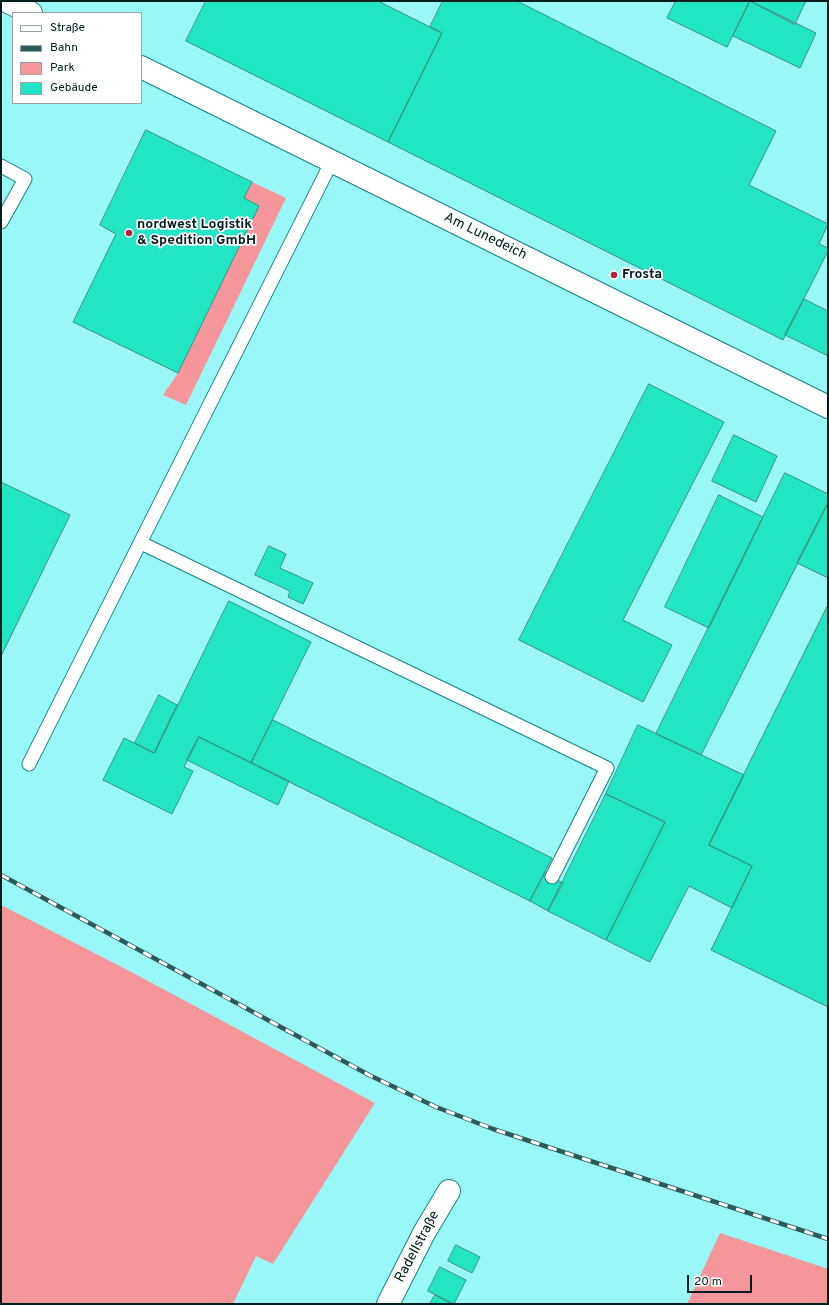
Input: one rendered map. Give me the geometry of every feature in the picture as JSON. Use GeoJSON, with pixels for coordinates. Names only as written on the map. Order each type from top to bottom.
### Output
{"type":"FeatureCollection","features":[{"type":"Feature","properties":{"kind":"street"},"geometry":{"type":"LineString","coordinates":[[6,1],[29,12]]}},
{"type":"Feature","properties":{"kind":"street","name":"Am Lunedeich"},"geometry":{"type":"LineString","coordinates":[[142,67],[828,407]]}},
{"type":"Feature","properties":{"kind":"street","name":"Radellstraße"},"geometry":{"type":"LineString","coordinates":[[388,1304],[424,1233],[449,1191]]}},
{"type":"Feature","properties":{"kind":"lane"},"geometry":{"type":"LineString","coordinates":[[30,764],[332,161]]}},
{"type":"Feature","properties":{"kind":"lane"},"geometry":{"type":"LineString","coordinates":[[1,166],[25,179],[1,222]]}},
{"type":"Feature","properties":{"kind":"lane"},"geometry":{"type":"LineString","coordinates":[[140,543],[608,768],[552,877]]}},
{"type":"Feature","properties":{"kind":"green space"},"geometry":{"type":"Polygon","coordinates":[[[252,182],[286,198],[186,405],[163,395],[178,373],[259,206],[244,198],[252,182]]]}},
{"type":"Feature","properties":{"kind":"green space"},"geometry":{"type":"Polygon","coordinates":[[[1,905],[137,975],[375,1103],[273,1264],[256,1256],[233,1304],[1,1304],[1,905]]]}},
{"type":"Feature","properties":{"kind":"green space"},"geometry":{"type":"Polygon","coordinates":[[[720,1233],[828,1269],[828,1304],[687,1304],[720,1233]]]}},
{"type":"Feature","properties":{"kind":"building"},"geometry":{"type":"Polygon","coordinates":[[[206,1],[378,1],[442,33],[388,142],[186,41],[206,1]]]}},
{"type":"Feature","properties":{"kind":"building"},"geometry":{"type":"Polygon","coordinates":[[[443,1],[517,1],[776,131],[749,185],[828,224],[819,244],[828,248],[828,251],[783,340],[388,142],[442,33],[430,27],[443,1]]]}},
{"type":"Feature","properties":{"kind":"building"},"geometry":{"type":"Polygon","coordinates":[[[676,1],[750,1],[727,47],[667,18],[676,1]]]}},
{"type":"Feature","properties":{"kind":"building"},"geometry":{"type":"Polygon","coordinates":[[[750,1],[816,33],[800,68],[733,36],[750,1]]]}},
{"type":"Feature","properties":{"kind":"building"},"geometry":{"type":"Polygon","coordinates":[[[750,1],[806,1],[795,24],[750,1]]]}},
{"type":"Feature","properties":{"kind":"building"},"geometry":{"type":"Polygon","coordinates":[[[146,130],[252,182],[244,198],[259,206],[178,373],[73,322],[116,234],[100,225],[146,130]]]}},
{"type":"Feature","properties":{"kind":"building"},"geometry":{"type":"Polygon","coordinates":[[[804,299],[828,311],[828,356],[785,335],[804,299]]]}},
{"type":"Feature","properties":{"kind":"building"},"geometry":{"type":"Polygon","coordinates":[[[649,384],[724,422],[623,620],[672,645],[643,702],[519,640],[649,384]]]}},
{"type":"Feature","properties":{"kind":"building"},"geometry":{"type":"Polygon","coordinates":[[[734,435],[777,456],[756,502],[712,481],[734,435]]]}},
{"type":"Feature","properties":{"kind":"building"},"geometry":{"type":"Polygon","coordinates":[[[785,473],[828,494],[828,503],[701,755],[656,734],[785,473]]]}},
{"type":"Feature","properties":{"kind":"building"},"geometry":{"type":"Polygon","coordinates":[[[1,482],[70,515],[1,656],[1,482]]]}},
{"type":"Feature","properties":{"kind":"building"},"geometry":{"type":"Polygon","coordinates":[[[719,495],[763,517],[709,628],[665,607],[719,495]]]}},
{"type":"Feature","properties":{"kind":"building"},"geometry":{"type":"Polygon","coordinates":[[[828,503],[828,578],[797,563],[828,503]]]}},
{"type":"Feature","properties":{"kind":"building"},"geometry":{"type":"Polygon","coordinates":[[[269,546],[286,554],[280,568],[313,583],[303,604],[288,597],[290,591],[255,575],[269,546]]]}},
{"type":"Feature","properties":{"kind":"building"},"geometry":{"type":"Polygon","coordinates":[[[229,601],[311,642],[251,763],[199,737],[184,767],[193,771],[172,814],[103,780],[124,738],[154,753],[229,601]]]}},
{"type":"Feature","properties":{"kind":"building"},"geometry":{"type":"Polygon","coordinates":[[[828,605],[828,1007],[711,950],[752,866],[709,845],[828,605]]]}},
{"type":"Feature","properties":{"kind":"building"},"geometry":{"type":"Polygon","coordinates":[[[159,695],[177,705],[154,753],[135,743],[159,695]]]}},
{"type":"Feature","properties":{"kind":"building"},"geometry":{"type":"Polygon","coordinates":[[[273,720],[552,858],[530,901],[251,763],[273,720]]]}},
{"type":"Feature","properties":{"kind":"building"},"geometry":{"type":"Polygon","coordinates":[[[638,725],[744,775],[709,845],[752,866],[732,908],[689,886],[650,962],[606,940],[665,822],[606,794],[638,725]]]}},
{"type":"Feature","properties":{"kind":"building"},"geometry":{"type":"Polygon","coordinates":[[[199,737],[289,781],[278,805],[187,760],[199,737]]]}},
{"type":"Feature","properties":{"kind":"building"},"geometry":{"type":"Polygon","coordinates":[[[606,794],[665,822],[606,940],[548,911],[606,794]]]}},
{"type":"Feature","properties":{"kind":"building"},"geometry":{"type":"Polygon","coordinates":[[[545,873],[563,883],[548,911],[530,901],[545,873]]]}},
{"type":"Feature","properties":{"kind":"building"},"geometry":{"type":"Polygon","coordinates":[[[456,1245],[480,1257],[472,1273],[448,1261],[456,1245]]]}},
{"type":"Feature","properties":{"kind":"building"},"geometry":{"type":"Polygon","coordinates":[[[440,1267],[466,1280],[454,1304],[428,1291],[440,1267]]]}},
{"type":"Feature","properties":{"kind":"building"},"geometry":{"type":"Polygon","coordinates":[[[435,1295],[452,1304],[430,1304],[435,1295]]]}},
{"type":"Feature","properties":{"kind":"railway"},"geometry":{"type":"LineString","coordinates":[[1,875],[369,1075],[436,1107],[493,1129],[828,1239]]}},
{"type":"Feature","properties":{"kind":"place","name":"nordwest Logistik & Spedition GmbH"},"geometry":{"type":"Point","coordinates":[129,233]}},
{"type":"Feature","properties":{"kind":"place","name":"Frosta"},"geometry":{"type":"Point","coordinates":[614,275]}}]}
